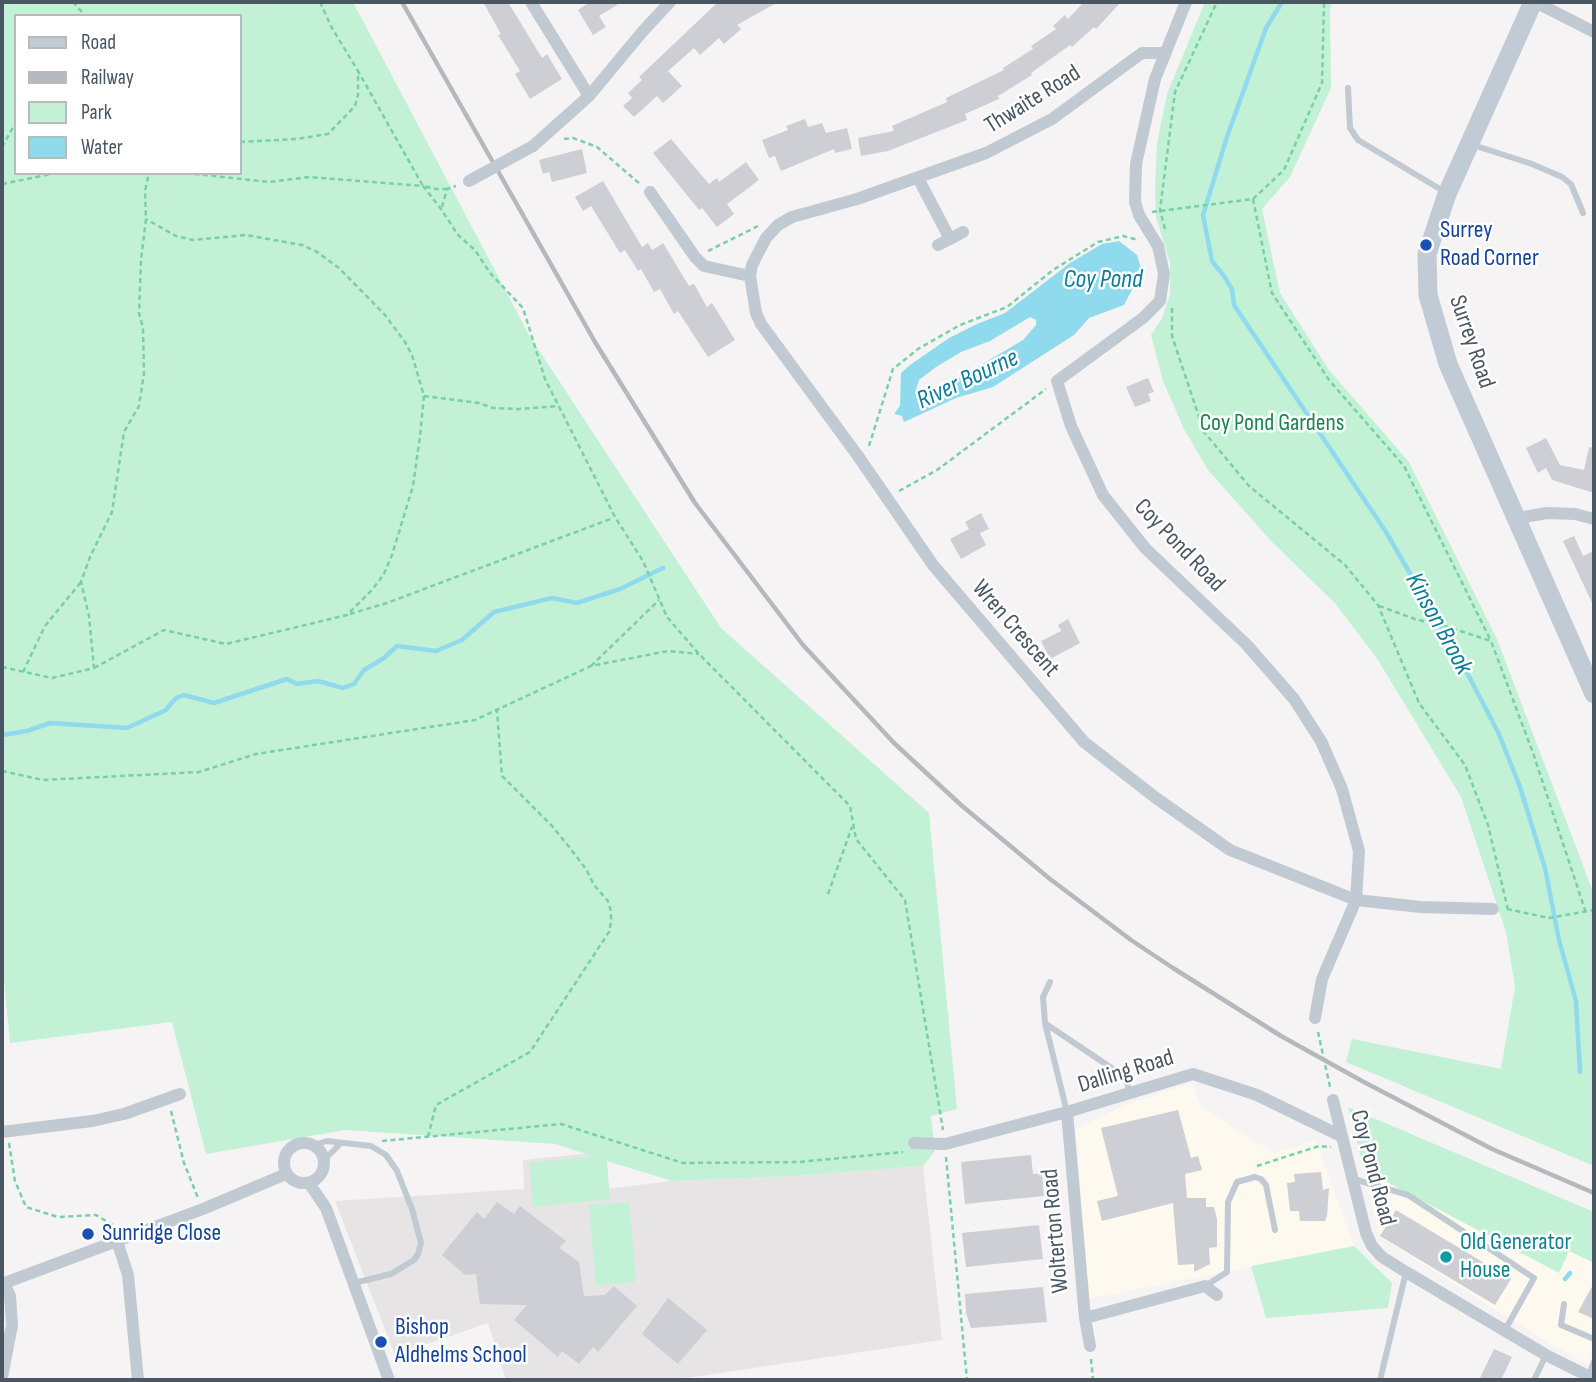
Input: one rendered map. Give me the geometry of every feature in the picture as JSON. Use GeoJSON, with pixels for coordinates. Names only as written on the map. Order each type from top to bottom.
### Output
{"type":"FeatureCollection","features":[{"type":"Feature","properties":{"kind":"street"},"geometry":{"type":"LineString","coordinates":[[531,2],[589,96]]}},
{"type":"Feature","properties":{"kind":"street"},"geometry":{"type":"LineString","coordinates":[[466,183],[533,146],[589,96],[670,2]]}},
{"type":"Feature","properties":{"kind":"street"},"geometry":{"type":"LineString","coordinates":[[1057,381],[1143,318],[1160,301],[1164,274],[1158,246],[1139,215],[1135,202],[1135,186],[1142,133],[1164,53],[1186,2]]}},
{"type":"Feature","properties":{"kind":"street"},"geometry":{"type":"LineString","coordinates":[[1534,2],[1594,32]]}},
{"type":"Feature","properties":{"kind":"street","name":"Surrey Road"},"geometry":{"type":"LineString","coordinates":[[1534,2],[1447,194],[1427,254],[1428,295],[1448,364],[1594,694]]}},
{"type":"Feature","properties":{"kind":"street","name":"Thwaite Road"},"geometry":{"type":"LineString","coordinates":[[778,225],[792,217],[857,199],[986,153],[1052,119],[1142,53],[1164,53]]}},
{"type":"Feature","properties":{"kind":"street"},"geometry":{"type":"LineString","coordinates":[[918,178],[944,242],[963,232]]}},
{"type":"Feature","properties":{"kind":"street"},"geometry":{"type":"LineString","coordinates":[[650,192],[704,266],[750,276],[757,252],[778,225]]}},
{"type":"Feature","properties":{"kind":"street","name":"Wren Crescent"},"geometry":{"type":"LineString","coordinates":[[750,276],[753,301],[761,324],[933,565],[1084,742],[1156,798],[1230,850],[1356,900],[1422,907],[1493,909]]}},
{"type":"Feature","properties":{"kind":"street","name":"Coy Pond Road"},"geometry":{"type":"LineString","coordinates":[[1057,381],[1072,426],[1103,495],[1145,548],[1247,645],[1294,699],[1321,741],[1342,789],[1359,851],[1356,900],[1322,979],[1315,1018]]}},
{"type":"Feature","properties":{"kind":"street"},"geometry":{"type":"LineString","coordinates":[[1518,518],[1547,513],[1575,514],[1594,519]]}},
{"type":"Feature","properties":{"kind":"street","name":"Dalling Road"},"geometry":{"type":"LineString","coordinates":[[914,1143],[944,1144],[1067,1112],[1193,1074],[1257,1095],[1343,1142]]}},
{"type":"Feature","properties":{"kind":"street"},"geometry":{"type":"LineString","coordinates":[[5,1132],[92,1121],[124,1114],[174,1096]]}},
{"type":"Feature","properties":{"kind":"street","name":"Coy Pond Road"},"geometry":{"type":"LineString","coordinates":[[1333,1100],[1366,1233],[1372,1246],[1382,1256],[1406,1272]]}},
{"type":"Feature","properties":{"kind":"street","name":"Wolterton Road"},"geometry":{"type":"LineString","coordinates":[[1067,1112],[1090,1351]]}},
{"type":"Feature","properties":{"kind":"street"},"geometry":{"type":"LineString","coordinates":[[301,1142],[314,1144],[323,1154],[322,1172],[309,1183],[296,1182],[286,1174],[284,1161],[289,1148],[301,1142]]}},
{"type":"Feature","properties":{"kind":"street"},"geometry":{"type":"LineString","coordinates":[[2,1377],[12,1325],[10,1296],[3,1283],[203,1209],[286,1174]]}},
{"type":"Feature","properties":{"kind":"street"},"geometry":{"type":"LineString","coordinates":[[309,1183],[326,1208],[390,1380]]}},
{"type":"Feature","properties":{"kind":"street"},"geometry":{"type":"LineString","coordinates":[[117,1241],[128,1275],[138,1380]]}},
{"type":"Feature","properties":{"kind":"street"},"geometry":{"type":"LineString","coordinates":[[1406,1272],[1546,1355],[1592,1377]]}},
{"type":"Feature","properties":{"kind":"street"},"geometry":{"type":"LineString","coordinates":[[1085,1318],[1205,1286],[1217,1295]]}},
{"type":"Feature","properties":{"kind":"lane"},"geometry":{"type":"LineString","coordinates":[[1348,88],[1350,128],[1358,140],[1447,194]]}},
{"type":"Feature","properties":{"kind":"lane"},"geometry":{"type":"LineString","coordinates":[[1468,143],[1562,177],[1571,184],[1583,212]]}},
{"type":"Feature","properties":{"kind":"lane"},"geometry":{"type":"LineString","coordinates":[[1051,982],[1043,997],[1045,1023],[1067,1112]]}},
{"type":"Feature","properties":{"kind":"lane"},"geometry":{"type":"LineString","coordinates":[[1045,1023],[1125,1077],[1130,1094]]}},
{"type":"Feature","properties":{"kind":"lane"},"geometry":{"type":"LineString","coordinates":[[314,1144],[327,1141],[358,1143],[372,1146],[386,1155],[397,1171],[412,1209],[421,1243],[418,1254],[402,1269],[391,1274],[354,1283]]}},
{"type":"Feature","properties":{"kind":"lane"},"geometry":{"type":"LineString","coordinates":[[324,1160],[340,1143]]}},
{"type":"Feature","properties":{"kind":"lane"},"geometry":{"type":"LineString","coordinates":[[1205,1286],[1227,1272],[1228,1202],[1237,1182],[1255,1177],[1266,1185],[1275,1230]]}},
{"type":"Feature","properties":{"kind":"lane"},"geometry":{"type":"LineString","coordinates":[[1353,1179],[1408,1195],[1534,1278],[1505,1330]]}},
{"type":"Feature","properties":{"kind":"lane"},"geometry":{"type":"LineString","coordinates":[[1380,1380],[1406,1272]]}},
{"type":"Feature","properties":{"kind":"lane"},"geometry":{"type":"LineString","coordinates":[[1564,1304],[1561,1325],[1594,1339]]}},
{"type":"Feature","properties":{"kind":"lane"},"geometry":{"type":"LineString","coordinates":[[1534,1380],[1546,1355]]}},
{"type":"Feature","properties":{"kind":"lane"},"geometry":{"type":"LineString","coordinates":[[1592,1377],[1594,1361]]}},
{"type":"Feature","properties":{"kind":"path"},"geometry":{"type":"LineString","coordinates":[[320,2],[332,28],[423,186],[458,235],[475,250],[490,273],[523,308],[545,379],[615,517],[643,562],[667,617],[699,654],[850,806],[856,839],[905,900],[941,1118]]}},
{"type":"Feature","properties":{"kind":"path"},"geometry":{"type":"LineString","coordinates":[[1166,233],[1160,209],[1175,92],[1217,2]]}},
{"type":"Feature","properties":{"kind":"path"},"geometry":{"type":"LineString","coordinates":[[1160,209],[1253,199],[1284,170],[1322,83],[1324,2]]}},
{"type":"Feature","properties":{"kind":"path"},"geometry":{"type":"LineString","coordinates":[[242,142],[328,134],[355,106],[358,71]]}},
{"type":"Feature","properties":{"kind":"path"},"geometry":{"type":"LineString","coordinates":[[2,147],[14,126]]}},
{"type":"Feature","properties":{"kind":"path"},"geometry":{"type":"LineString","coordinates":[[563,139],[573,138],[597,147],[650,192]]}},
{"type":"Feature","properties":{"kind":"path"},"geometry":{"type":"LineString","coordinates":[[2,184],[45,175]]}},
{"type":"Feature","properties":{"kind":"path"},"geometry":{"type":"LineString","coordinates":[[23,672],[45,626],[81,582],[112,512],[124,432],[139,406],[144,373],[143,328],[139,313],[141,260],[146,219],[145,191],[149,175]]}},
{"type":"Feature","properties":{"kind":"path"},"geometry":{"type":"LineString","coordinates":[[204,175],[269,182],[309,177],[423,186],[436,190],[466,183]]}},
{"type":"Feature","properties":{"kind":"path"},"geometry":{"type":"LineString","coordinates":[[441,209],[447,189]]}},
{"type":"Feature","properties":{"kind":"path"},"geometry":{"type":"LineString","coordinates":[[1253,199],[1272,293],[1329,380],[1404,466],[1491,641],[1533,753],[1586,913]]}},
{"type":"Feature","properties":{"kind":"path"},"geometry":{"type":"LineString","coordinates":[[146,219],[176,236],[193,240],[246,235],[302,245],[317,252],[339,268],[396,330],[412,355],[424,396],[413,486],[384,574],[347,615]]}},
{"type":"Feature","properties":{"kind":"path"},"geometry":{"type":"LineString","coordinates":[[695,257],[759,225],[778,225]]}},
{"type":"Feature","properties":{"kind":"path"},"geometry":{"type":"LineString","coordinates":[[868,451],[893,369],[918,349],[960,325],[1007,307],[1053,270],[1098,242],[1123,236],[1158,246]]}},
{"type":"Feature","properties":{"kind":"path"},"geometry":{"type":"LineString","coordinates":[[1173,302],[1171,335],[1204,432],[1249,486],[1345,565],[1378,605],[1419,703],[1465,765],[1488,825],[1508,909],[1549,918],[1594,910]]}},
{"type":"Feature","properties":{"kind":"path"},"geometry":{"type":"LineString","coordinates":[[886,498],[937,470],[1057,381]]}},
{"type":"Feature","properties":{"kind":"path"},"geometry":{"type":"LineString","coordinates":[[424,396],[480,403],[493,408],[550,408],[559,405]]}},
{"type":"Feature","properties":{"kind":"path"},"geometry":{"type":"LineString","coordinates":[[2,667],[51,678],[94,668],[164,631],[190,634],[209,642],[226,644],[347,615],[387,603],[615,517]]}},
{"type":"Feature","properties":{"kind":"path"},"geometry":{"type":"LineString","coordinates":[[81,582],[89,615],[94,668]]}},
{"type":"Feature","properties":{"kind":"path"},"geometry":{"type":"LineString","coordinates":[[591,666],[659,599]]}},
{"type":"Feature","properties":{"kind":"path"},"geometry":{"type":"LineString","coordinates":[[1378,605],[1415,619],[1491,641]]}},
{"type":"Feature","properties":{"kind":"path"},"geometry":{"type":"LineString","coordinates":[[2,771],[43,780],[199,772],[256,754],[475,720],[591,666],[668,651],[699,654]]}},
{"type":"Feature","properties":{"kind":"path"},"geometry":{"type":"LineString","coordinates":[[428,1136],[436,1105],[530,1052],[609,932],[611,922],[608,901],[578,859],[552,826],[502,776],[497,711]]}},
{"type":"Feature","properties":{"kind":"path"},"geometry":{"type":"LineString","coordinates":[[828,894],[853,823]]}},
{"type":"Feature","properties":{"kind":"path"},"geometry":{"type":"LineString","coordinates":[[1315,1018],[1333,1100]]}},
{"type":"Feature","properties":{"kind":"path"},"geometry":{"type":"LineString","coordinates":[[174,1096],[184,1163],[203,1209]]}},
{"type":"Feature","properties":{"kind":"path"},"geometry":{"type":"LineString","coordinates":[[358,1143],[561,1124],[683,1163],[799,1162],[905,1152],[914,1143]]}},
{"type":"Feature","properties":{"kind":"path"},"geometry":{"type":"LineString","coordinates":[[5,1132],[15,1181],[26,1207],[58,1217],[96,1215],[131,1236]]}},
{"type":"Feature","properties":{"kind":"path"},"geometry":{"type":"LineString","coordinates":[[1237,1182],[1248,1168],[1319,1146],[1343,1142]]}},
{"type":"Feature","properties":{"kind":"path"},"geometry":{"type":"LineString","coordinates":[[944,1144],[967,1380]]}},
{"type":"Feature","properties":{"kind":"path"},"geometry":{"type":"LineString","coordinates":[[1090,1351],[1093,1380]]}},
{"type":"Feature","properties":{"kind":"shaded area"},"geometry":{"type":"Polygon","coordinates":[[[1192,1083],[1202,1108],[1274,1153],[1316,1140],[1354,1246],[1089,1299],[1076,1129],[1127,1104],[1192,1083]]]}},
{"type":"Feature","properties":{"kind":"shaded area"},"geometry":{"type":"Polygon","coordinates":[[[1348,1107],[1594,1212],[1594,1368],[1542,1339],[1380,1237],[1348,1107]]]}},
{"type":"Feature","properties":{"kind":"shaded area"},"geometry":{"type":"Polygon","coordinates":[[[602,1152],[607,1189],[672,1181],[795,1176],[923,1166],[942,1340],[673,1380],[506,1380],[488,1323],[395,1355],[335,1201],[524,1189],[523,1160],[602,1152]]]}},
{"type":"Feature","properties":{"kind":"green space"},"geometry":{"type":"Polygon","coordinates":[[[2,2],[353,2],[529,335],[721,628],[929,813],[957,1109],[931,1116],[935,1151],[923,1166],[795,1176],[672,1181],[607,1161],[610,1199],[533,1207],[529,1163],[592,1156],[555,1144],[345,1130],[206,1154],[172,1022],[10,1043],[2,960],[2,2]]]}},
{"type":"Feature","properties":{"kind":"green space","name":"Coy Pond Gardens"},"geometry":{"type":"Polygon","coordinates":[[[1205,2],[1332,2],[1331,88],[1290,177],[1262,209],[1280,293],[1329,370],[1409,462],[1497,639],[1592,889],[1594,1166],[1346,1062],[1352,1039],[1501,1069],[1515,987],[1506,932],[1461,797],[1378,660],[1335,603],[1272,542],[1208,470],[1184,429],[1163,381],[1151,335],[1162,318],[1170,294],[1170,263],[1156,217],[1157,143],[1167,94],[1205,2]]]}},
{"type":"Feature","properties":{"kind":"green space"},"geometry":{"type":"Polygon","coordinates":[[[1348,1107],[1594,1212],[1594,1263],[1569,1251],[1559,1273],[1364,1170],[1348,1107]]]}},
{"type":"Feature","properties":{"kind":"green space"},"geometry":{"type":"Polygon","coordinates":[[[629,1202],[636,1282],[596,1285],[589,1205],[629,1202]]]}},
{"type":"Feature","properties":{"kind":"green space"},"geometry":{"type":"Polygon","coordinates":[[[1354,1246],[1392,1283],[1388,1308],[1266,1318],[1251,1266],[1354,1246]]]}},
{"type":"Feature","properties":{"kind":"water","name":"Coy Pond"},"geometry":{"type":"Polygon","coordinates":[[[1119,241],[1137,255],[1142,271],[1124,305],[1089,318],[1074,335],[993,387],[956,398],[904,422],[902,416],[894,414],[900,406],[901,373],[910,365],[949,338],[1005,313],[1070,263],[1102,244],[1119,241]],[[1030,317],[990,341],[961,352],[919,380],[916,390],[921,394],[937,391],[1023,340],[1036,325],[1036,320],[1030,317]]]}},
{"type":"Feature","properties":{"kind":"building"},"geometry":{"type":"Polygon","coordinates":[[[483,2],[508,2],[542,58],[547,54],[562,79],[530,99],[515,74],[520,71],[498,35],[501,34],[483,2]]]}},
{"type":"Feature","properties":{"kind":"building"},"geometry":{"type":"Polygon","coordinates":[[[590,2],[622,2],[599,16],[606,27],[593,35],[578,10],[590,2]]]}},
{"type":"Feature","properties":{"kind":"building"},"geometry":{"type":"Polygon","coordinates":[[[718,2],[778,2],[737,25],[741,29],[724,44],[719,38],[700,55],[694,48],[668,71],[682,86],[663,103],[657,96],[634,117],[623,106],[632,98],[628,93],[642,80],[639,77],[718,2]]]}},
{"type":"Feature","properties":{"kind":"building"},"geometry":{"type":"Polygon","coordinates":[[[1084,2],[1121,2],[1096,29],[1094,27],[1072,47],[1070,45],[1031,73],[1032,75],[998,96],[999,99],[965,114],[967,120],[888,151],[861,156],[858,138],[894,131],[892,126],[947,102],[946,98],[1004,70],[1003,68],[1033,49],[1031,46],[1056,29],[1053,26],[1065,15],[1068,19],[1084,2]]]}},
{"type":"Feature","properties":{"kind":"building"},"geometry":{"type":"Polygon","coordinates":[[[805,119],[808,127],[822,123],[826,133],[847,128],[852,149],[835,153],[834,149],[781,171],[775,156],[769,158],[762,140],[788,130],[786,126],[805,119]]]}},
{"type":"Feature","properties":{"kind":"building"},"geometry":{"type":"Polygon","coordinates":[[[671,139],[709,184],[717,178],[719,182],[746,162],[759,180],[727,204],[734,214],[717,227],[702,208],[699,210],[653,153],[671,139]]]}},
{"type":"Feature","properties":{"kind":"building"},"geometry":{"type":"Polygon","coordinates":[[[582,149],[587,173],[552,182],[549,172],[543,174],[539,160],[582,149]]]}},
{"type":"Feature","properties":{"kind":"building"},"geometry":{"type":"Polygon","coordinates":[[[603,181],[642,247],[648,243],[652,250],[663,243],[689,286],[694,284],[707,307],[712,303],[735,340],[708,357],[678,311],[674,314],[660,289],[654,292],[641,269],[638,271],[625,250],[620,253],[591,206],[583,211],[575,197],[603,181]]]}},
{"type":"Feature","properties":{"kind":"building"},"geometry":{"type":"Polygon","coordinates":[[[1148,378],[1154,392],[1148,394],[1151,401],[1135,407],[1126,387],[1148,378]]]}},
{"type":"Feature","properties":{"kind":"building"},"geometry":{"type":"Polygon","coordinates":[[[1546,438],[1560,465],[1584,470],[1589,447],[1594,448],[1594,493],[1552,480],[1546,468],[1538,473],[1526,448],[1546,438]]]}},
{"type":"Feature","properties":{"kind":"building"},"geometry":{"type":"Polygon","coordinates":[[[981,513],[989,529],[980,533],[986,545],[961,559],[950,539],[969,529],[965,522],[981,513]]]}},
{"type":"Feature","properties":{"kind":"building"},"geometry":{"type":"Polygon","coordinates":[[[1574,536],[1583,556],[1594,551],[1594,607],[1563,541],[1574,536]]]}},
{"type":"Feature","properties":{"kind":"building"},"geometry":{"type":"Polygon","coordinates":[[[1068,619],[1080,643],[1050,659],[1041,641],[1061,631],[1058,625],[1068,619]]]}},
{"type":"Feature","properties":{"kind":"building"},"geometry":{"type":"Polygon","coordinates":[[[1178,1110],[1191,1158],[1198,1156],[1202,1170],[1185,1174],[1187,1198],[1206,1198],[1206,1207],[1214,1207],[1217,1219],[1217,1247],[1209,1248],[1210,1264],[1194,1272],[1194,1264],[1178,1265],[1173,1203],[1102,1221],[1097,1201],[1118,1196],[1101,1128],[1178,1110]]]}},
{"type":"Feature","properties":{"kind":"building"},"geometry":{"type":"Polygon","coordinates":[[[1031,1155],[1033,1174],[1042,1173],[1044,1196],[965,1204],[961,1162],[1031,1155]]]}},
{"type":"Feature","properties":{"kind":"building"},"geometry":{"type":"Polygon","coordinates":[[[1321,1172],[1323,1190],[1329,1188],[1325,1221],[1300,1221],[1299,1211],[1290,1211],[1287,1183],[1295,1182],[1294,1174],[1321,1172]]]}},
{"type":"Feature","properties":{"kind":"building"},"geometry":{"type":"Polygon","coordinates":[[[497,1202],[514,1214],[520,1206],[566,1241],[559,1248],[579,1262],[584,1296],[605,1295],[614,1286],[637,1306],[598,1352],[593,1347],[579,1364],[562,1351],[558,1357],[514,1320],[527,1305],[480,1304],[476,1274],[465,1275],[442,1255],[477,1212],[484,1219],[497,1202]]]}},
{"type":"Feature","properties":{"kind":"building","name":"Old Generator House"},"geometry":{"type":"Polygon","coordinates":[[[1396,1210],[1511,1279],[1495,1305],[1380,1236],[1396,1210]]]}},
{"type":"Feature","properties":{"kind":"building"},"geometry":{"type":"Polygon","coordinates":[[[1039,1225],[1043,1259],[966,1267],[962,1233],[1039,1225]]]}},
{"type":"Feature","properties":{"kind":"building"},"geometry":{"type":"Polygon","coordinates":[[[1594,1283],[1594,1319],[1578,1312],[1594,1283]]]}},
{"type":"Feature","properties":{"kind":"building"},"geometry":{"type":"Polygon","coordinates":[[[1043,1287],[1047,1322],[971,1328],[966,1313],[965,1294],[1043,1287]]]}},
{"type":"Feature","properties":{"kind":"building"},"geometry":{"type":"Polygon","coordinates":[[[668,1298],[707,1330],[678,1364],[642,1334],[668,1298]]]}},
{"type":"Feature","properties":{"kind":"building"},"geometry":{"type":"Polygon","coordinates":[[[1494,1349],[1512,1357],[1501,1380],[1479,1380],[1494,1349]]]}},
{"type":"Feature","properties":{"kind":"waterway","name":"Kinson Brook"},"geometry":{"type":"LineString","coordinates":[[1282,2],[1266,28],[1227,137],[1203,215],[1212,261],[1232,289],[1234,305],[1386,532],[1464,667],[1499,734],[1520,787],[1545,868],[1559,940],[1576,1001],[1580,1072]]}},
{"type":"Feature","properties":{"kind":"waterway","name":"River Bourne"},"geometry":{"type":"LineString","coordinates":[[2,735],[27,731],[50,723],[127,728],[166,710],[176,698],[184,695],[214,703],[287,679],[297,684],[318,681],[343,688],[354,684],[364,670],[397,646],[436,651],[462,640],[494,612],[552,598],[577,603],[620,589],[663,568]]}},
{"type":"Feature","properties":{"kind":"waterway","name":"Kinson Brook"},"geometry":{"type":"LineString","coordinates":[[1565,1279],[1570,1273]]}},
{"type":"Feature","properties":{"kind":"railway"},"geometry":{"type":"LineString","coordinates":[[402,2],[595,342],[695,503],[803,645],[894,743],[961,805],[1050,879],[1173,968],[1281,1036],[1362,1081],[1492,1149],[1594,1193]]}},
{"type":"Feature","properties":{"kind":"place","name":"Surrey Road Corner"},"geometry":{"type":"Point","coordinates":[1426,245]}},
{"type":"Feature","properties":{"kind":"place","name":"Sunridge Close"},"geometry":{"type":"Point","coordinates":[88,1234]}},
{"type":"Feature","properties":{"kind":"place","name":"Old Generator House"},"geometry":{"type":"Point","coordinates":[1446,1257]}},
{"type":"Feature","properties":{"kind":"place","name":"Bishop Aldhelms School"},"geometry":{"type":"Point","coordinates":[381,1342]}}]}
